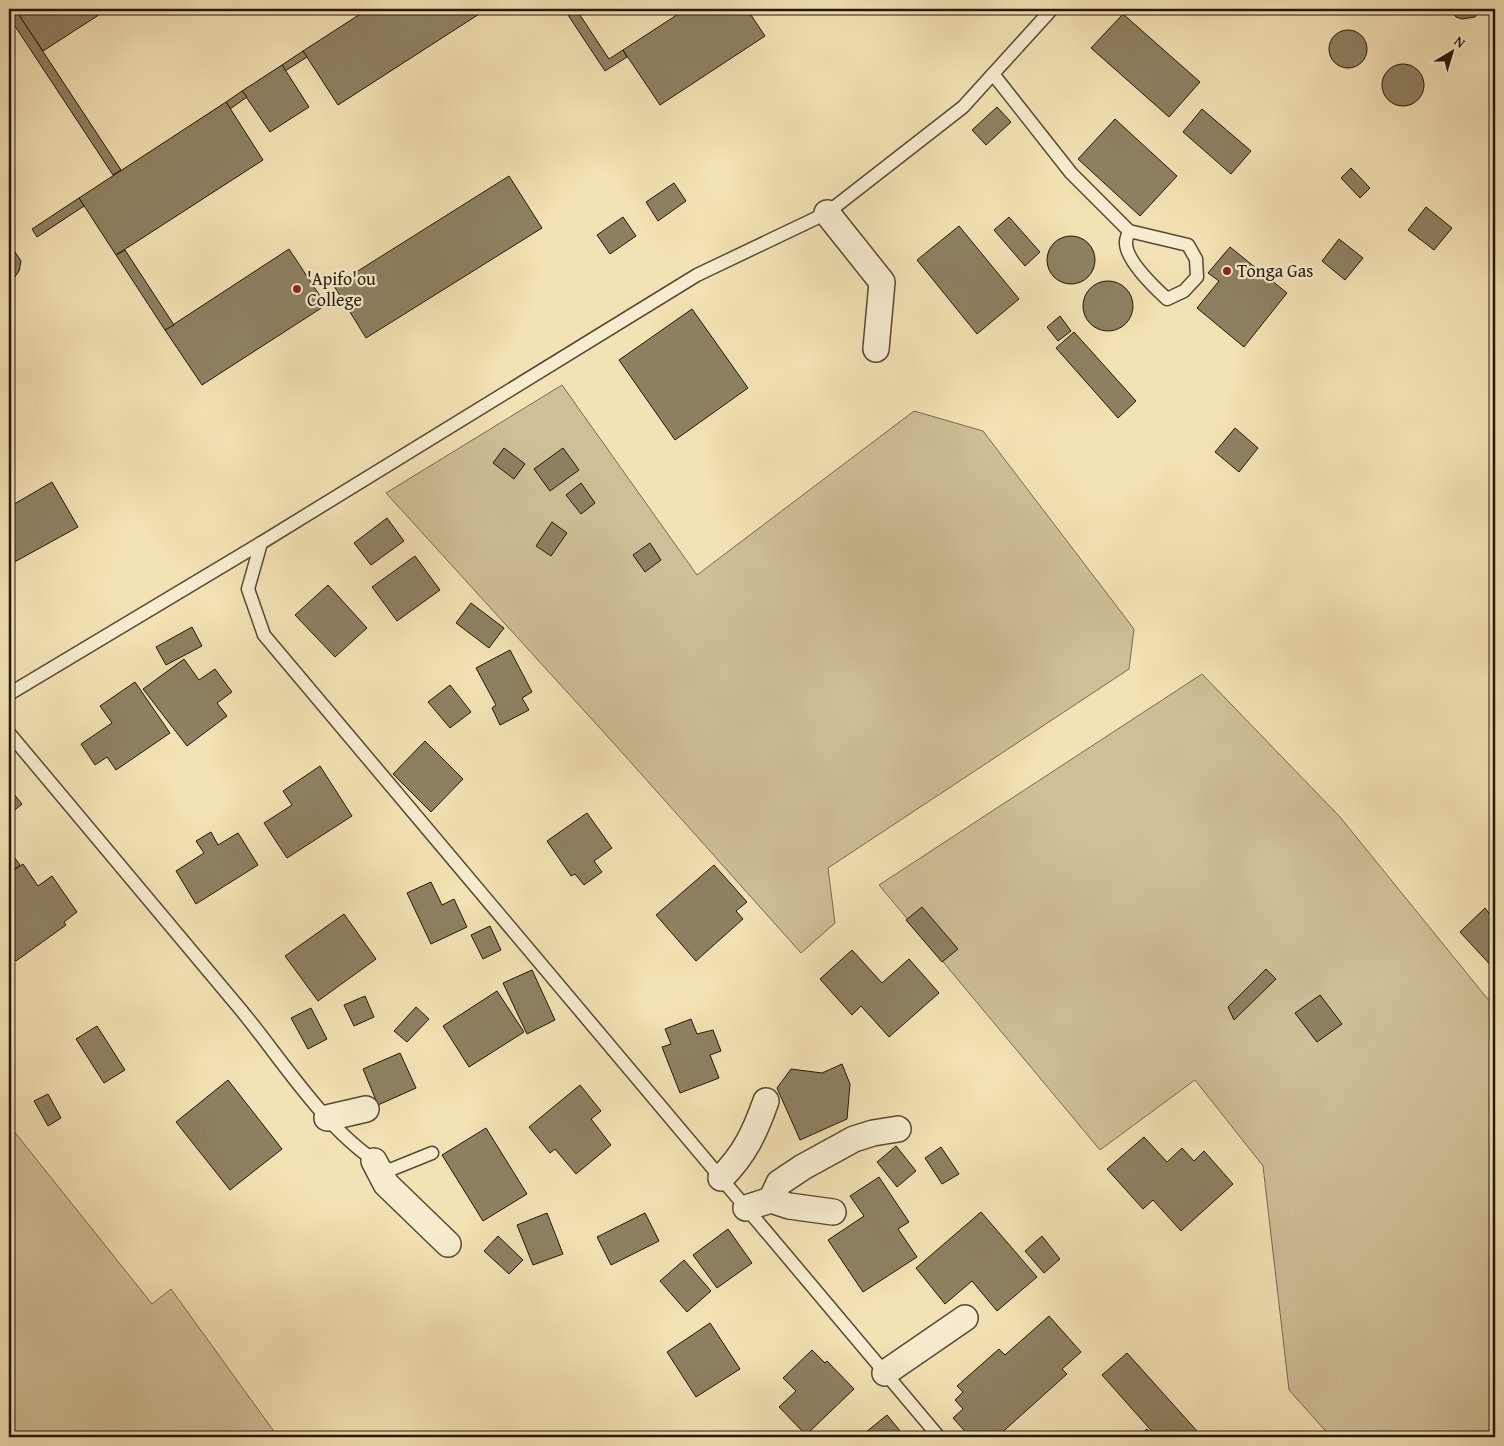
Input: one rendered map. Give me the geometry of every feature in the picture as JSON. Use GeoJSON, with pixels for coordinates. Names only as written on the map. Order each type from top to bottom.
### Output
{"type":"FeatureCollection","features":[{"type":"Feature","properties":{"kind":"street"},"geometry":{"type":"LineString","coordinates":[[827,213],[882,282],[876,349]]}},
{"type":"Feature","properties":{"kind":"street"},"geometry":{"type":"LineString","coordinates":[[721,1178],[739,1160],[757,1126],[766,1101]]}},
{"type":"Feature","properties":{"kind":"street"},"geometry":{"type":"LineString","coordinates":[[327,1118],[366,1109]]}},
{"type":"Feature","properties":{"kind":"street"},"geometry":{"type":"LineString","coordinates":[[771,1200],[779,1183],[803,1167],[854,1139],[898,1129]]}},
{"type":"Feature","properties":{"kind":"street"},"geometry":{"type":"LineString","coordinates":[[374,1161],[386,1184],[448,1244]]}},
{"type":"Feature","properties":{"kind":"street"},"geometry":{"type":"LineString","coordinates":[[746,1208],[771,1200],[790,1206],[833,1212]]}},
{"type":"Feature","properties":{"kind":"street"},"geometry":{"type":"LineString","coordinates":[[885,1373],[965,1318]]}},
{"type":"Feature","properties":{"kind":"lane"},"geometry":{"type":"LineString","coordinates":[[9,694],[261,543],[697,275],[827,213],[962,108],[1052,9]]}},
{"type":"Feature","properties":{"kind":"lane"},"geometry":{"type":"LineString","coordinates":[[993,74],[1071,173],[1129,231],[1188,245],[1196,259],[1197,277],[1184,291],[1167,299],[1147,280],[1131,257],[1125,244],[1129,231]]}},
{"type":"Feature","properties":{"kind":"lane"},"geometry":{"type":"LineString","coordinates":[[261,543],[248,589],[264,636],[939,1437]]}},
{"type":"Feature","properties":{"kind":"lane"},"geometry":{"type":"LineString","coordinates":[[9,734],[213,976],[327,1118],[374,1161],[390,1170],[432,1153]]}},
{"type":"Feature","properties":{"kind":"shaded area"},"geometry":{"type":"Polygon","coordinates":[[[562,385],[697,575],[914,411],[983,431],[1134,629],[1129,669],[828,868],[835,923],[801,953],[386,493],[562,385]]]}},
{"type":"Feature","properties":{"kind":"shaded area"},"geometry":{"type":"Polygon","coordinates":[[[1202,674],[1340,817],[1495,1008],[1495,1437],[1331,1437],[1289,1390],[1263,1166],[1195,1080],[1100,1150],[879,885],[1202,674]]]}},
{"type":"Feature","properties":{"kind":"shaded area"},"geometry":{"type":"Polygon","coordinates":[[[9,1125],[152,1304],[171,1289],[278,1437],[9,1436],[9,1125]]]}},
{"type":"Feature","properties":{"kind":"building"},"geometry":{"type":"Polygon","coordinates":[[[9,9],[15,9],[121,170],[113,175],[9,17],[9,9]]]}},
{"type":"Feature","properties":{"kind":"building"},"geometry":{"type":"Polygon","coordinates":[[[15,9],[108,9],[43,51],[15,9]]]}},
{"type":"Feature","properties":{"kind":"building"},"geometry":{"type":"Polygon","coordinates":[[[368,9],[487,9],[338,105],[303,51],[368,9]]]}},
{"type":"Feature","properties":{"kind":"building"},"geometry":{"type":"Polygon","coordinates":[[[564,9],[576,9],[609,59],[623,50],[627,57],[605,71],[564,9]]]}},
{"type":"Feature","properties":{"kind":"building"},"geometry":{"type":"Polygon","coordinates":[[[686,9],[747,9],[765,36],[660,105],[623,50],[686,9]]]}},
{"type":"Feature","properties":{"kind":"building"},"geometry":{"type":"Polygon","coordinates":[[[1450,9],[1481,9],[1475,17],[1462,19],[1456,17],[1450,9]]]}},
{"type":"Feature","properties":{"kind":"building"},"geometry":{"type":"Polygon","coordinates":[[[1123,14],[1200,82],[1169,117],[1091,48],[1123,14]]]}},
{"type":"Feature","properties":{"kind":"building"},"geometry":{"type":"Polygon","coordinates":[[[1348,30],[1361,36],[1367,49],[1361,62],[1348,68],[1335,62],[1329,49],[1335,36],[1348,30]]]}},
{"type":"Feature","properties":{"kind":"building"},"geometry":{"type":"Polygon","coordinates":[[[303,51],[307,57],[285,71],[282,65],[303,51]]]}},
{"type":"Feature","properties":{"kind":"building"},"geometry":{"type":"Polygon","coordinates":[[[1407,64],[1415,67],[1421,73],[1424,85],[1421,97],[1415,103],[1399,106],[1391,103],[1385,97],[1382,81],[1385,73],[1391,67],[1407,64]]]}},
{"type":"Feature","properties":{"kind":"building"},"geometry":{"type":"Polygon","coordinates":[[[282,65],[309,107],[270,132],[242,91],[282,65]]]}},
{"type":"Feature","properties":{"kind":"building"},"geometry":{"type":"Polygon","coordinates":[[[242,91],[247,97],[230,109],[226,102],[242,91]]]}},
{"type":"Feature","properties":{"kind":"building"},"geometry":{"type":"Polygon","coordinates":[[[226,102],[263,160],[116,255],[79,198],[226,102]]]}},
{"type":"Feature","properties":{"kind":"building"},"geometry":{"type":"Polygon","coordinates":[[[997,107],[1011,122],[986,145],[972,130],[997,107]]]}},
{"type":"Feature","properties":{"kind":"building"},"geometry":{"type":"Polygon","coordinates":[[[1202,109],[1251,151],[1231,174],[1183,132],[1202,109]]]}},
{"type":"Feature","properties":{"kind":"building"},"geometry":{"type":"Polygon","coordinates":[[[1115,119],[1177,176],[1140,216],[1078,159],[1115,119]]]}},
{"type":"Feature","properties":{"kind":"building"},"geometry":{"type":"Polygon","coordinates":[[[1351,168],[1370,188],[1360,198],[1341,178],[1351,168]]]}},
{"type":"Feature","properties":{"kind":"building"},"geometry":{"type":"Polygon","coordinates":[[[509,176],[542,228],[366,338],[334,286],[509,176]]]}},
{"type":"Feature","properties":{"kind":"building"},"geometry":{"type":"Polygon","coordinates":[[[674,183],[686,201],[658,221],[646,202],[674,183]]]}},
{"type":"Feature","properties":{"kind":"building"},"geometry":{"type":"Polygon","coordinates":[[[79,198],[84,206],[37,237],[32,229],[79,198]]]}},
{"type":"Feature","properties":{"kind":"building"},"geometry":{"type":"Polygon","coordinates":[[[1426,207],[1452,228],[1434,250],[1408,230],[1426,207]]]}},
{"type":"Feature","properties":{"kind":"building"},"geometry":{"type":"Polygon","coordinates":[[[623,217],[636,236],[610,254],[597,235],[623,217]]]}},
{"type":"Feature","properties":{"kind":"building"},"geometry":{"type":"Polygon","coordinates":[[[1009,217],[1040,252],[1025,266],[994,230],[1009,217]]]}},
{"type":"Feature","properties":{"kind":"building"},"geometry":{"type":"Polygon","coordinates":[[[959,226],[1019,299],[977,334],[917,260],[959,226]]]}},
{"type":"Feature","properties":{"kind":"building"},"geometry":{"type":"Polygon","coordinates":[[[1066,236],[1076,236],[1085,240],[1091,246],[1094,251],[1094,269],[1085,280],[1076,284],[1066,284],[1057,280],[1051,274],[1047,265],[1047,255],[1051,246],[1057,240],[1066,236]]]}},
{"type":"Feature","properties":{"kind":"building"},"geometry":{"type":"Polygon","coordinates":[[[1339,239],[1363,258],[1345,280],[1322,261],[1339,239]]]}},
{"type":"Feature","properties":{"kind":"building"},"geometry":{"type":"Polygon","coordinates":[[[9,243],[21,261],[19,271],[9,285],[9,243]]]}},
{"type":"Feature","properties":{"kind":"building"},"geometry":{"type":"Polygon","coordinates":[[[1230,247],[1287,293],[1244,347],[1197,308],[1219,281],[1208,273],[1230,247]]]}},
{"type":"Feature","properties":{"kind":"building"},"geometry":{"type":"Polygon","coordinates":[[[289,249],[326,305],[202,385],[165,330],[289,249]]]}},
{"type":"Feature","properties":{"kind":"building"},"geometry":{"type":"Polygon","coordinates":[[[125,250],[174,325],[165,330],[116,255],[125,250]]]}},
{"type":"Feature","properties":{"kind":"building"},"geometry":{"type":"Polygon","coordinates":[[[1108,281],[1118,283],[1126,288],[1131,296],[1133,306],[1131,316],[1126,324],[1118,329],[1108,331],[1098,329],[1090,324],[1085,316],[1083,306],[1085,296],[1090,288],[1098,283],[1108,281]]]}},
{"type":"Feature","properties":{"kind":"building"},"geometry":{"type":"Polygon","coordinates":[[[692,309],[748,388],[675,440],[619,360],[692,309]]]}},
{"type":"Feature","properties":{"kind":"building"},"geometry":{"type":"Polygon","coordinates":[[[1060,316],[1071,331],[1058,341],[1047,327],[1060,316]]]}},
{"type":"Feature","properties":{"kind":"building"},"geometry":{"type":"Polygon","coordinates":[[[1074,332],[1136,401],[1118,418],[1056,348],[1074,332]]]}},
{"type":"Feature","properties":{"kind":"building"},"geometry":{"type":"Polygon","coordinates":[[[1235,428],[1258,448],[1239,472],[1215,452],[1235,428]]]}},
{"type":"Feature","properties":{"kind":"building"},"geometry":{"type":"Polygon","coordinates":[[[504,448],[525,464],[514,479],[493,463],[504,448]]]}},
{"type":"Feature","properties":{"kind":"building"},"geometry":{"type":"Polygon","coordinates":[[[563,448],[579,470],[550,491],[534,469],[563,448]]]}},
{"type":"Feature","properties":{"kind":"building"},"geometry":{"type":"Polygon","coordinates":[[[52,482],[78,527],[9,565],[9,507],[52,482]]]}},
{"type":"Feature","properties":{"kind":"building"},"geometry":{"type":"Polygon","coordinates":[[[581,483],[595,503],[581,514],[566,495],[581,483]]]}},
{"type":"Feature","properties":{"kind":"building"},"geometry":{"type":"Polygon","coordinates":[[[387,518],[404,541],[371,565],[354,543],[387,518]]]}},
{"type":"Feature","properties":{"kind":"building"},"geometry":{"type":"Polygon","coordinates":[[[552,522],[567,533],[551,556],[536,546],[552,522]]]}},
{"type":"Feature","properties":{"kind":"building"},"geometry":{"type":"Polygon","coordinates":[[[650,543],[661,560],[645,572],[633,555],[650,543]]]}},
{"type":"Feature","properties":{"kind":"building"},"geometry":{"type":"Polygon","coordinates":[[[415,556],[440,590],[397,621],[372,587],[415,556]]]}},
{"type":"Feature","properties":{"kind":"building"},"geometry":{"type":"Polygon","coordinates":[[[328,585],[367,628],[335,657],[295,615],[328,585]]]}},
{"type":"Feature","properties":{"kind":"building"},"geometry":{"type":"Polygon","coordinates":[[[471,603],[504,628],[489,648],[456,623],[471,603]]]}},
{"type":"Feature","properties":{"kind":"building"},"geometry":{"type":"Polygon","coordinates":[[[192,627],[202,646],[166,665],[156,647],[192,627]]]}},
{"type":"Feature","properties":{"kind":"building"},"geometry":{"type":"Polygon","coordinates":[[[510,650],[532,692],[522,698],[529,710],[500,725],[492,708],[496,705],[476,668],[510,650]]]}},
{"type":"Feature","properties":{"kind":"building"},"geometry":{"type":"Polygon","coordinates":[[[184,659],[199,680],[215,669],[232,692],[217,703],[227,716],[187,746],[143,689],[184,659]]]}},
{"type":"Feature","properties":{"kind":"building"},"geometry":{"type":"Polygon","coordinates":[[[135,682],[170,733],[116,770],[107,757],[95,765],[81,744],[112,723],[100,706],[135,682]]]}},
{"type":"Feature","properties":{"kind":"building"},"geometry":{"type":"Polygon","coordinates":[[[450,685],[471,712],[450,728],[428,702],[450,685]]]}},
{"type":"Feature","properties":{"kind":"building"},"geometry":{"type":"Polygon","coordinates":[[[425,741],[463,779],[431,812],[393,774],[425,741]]]}},
{"type":"Feature","properties":{"kind":"building"},"geometry":{"type":"Polygon","coordinates":[[[320,766],[352,816],[287,858],[264,823],[292,805],[283,791],[320,766]]]}},
{"type":"Feature","properties":{"kind":"building"},"geometry":{"type":"Polygon","coordinates":[[[9,788],[22,804],[9,815],[9,788]]]}},
{"type":"Feature","properties":{"kind":"building"},"geometry":{"type":"Polygon","coordinates":[[[587,813],[612,848],[594,861],[602,872],[584,885],[575,874],[571,876],[547,841],[587,813]]]}},
{"type":"Feature","properties":{"kind":"building"},"geometry":{"type":"Polygon","coordinates":[[[211,832],[218,845],[238,833],[258,865],[196,904],[176,871],[204,853],[196,841],[211,832]]]}},
{"type":"Feature","properties":{"kind":"building"},"geometry":{"type":"Polygon","coordinates":[[[9,850],[20,865],[9,873],[9,850]]]}},
{"type":"Feature","properties":{"kind":"building"},"geometry":{"type":"Polygon","coordinates":[[[23,864],[38,886],[52,876],[77,912],[64,922],[66,925],[16,961],[13,956],[9,959],[9,874],[23,864]]]}},
{"type":"Feature","properties":{"kind":"building"},"geometry":{"type":"Polygon","coordinates":[[[714,865],[747,902],[736,911],[743,919],[696,961],[656,915],[714,865]]]}},
{"type":"Feature","properties":{"kind":"building"},"geometry":{"type":"Polygon","coordinates":[[[431,882],[442,905],[454,899],[467,927],[431,944],[407,893],[431,882]]]}},
{"type":"Feature","properties":{"kind":"building"},"geometry":{"type":"Polygon","coordinates":[[[922,907],[958,949],[942,962],[906,920],[922,907]]]}},
{"type":"Feature","properties":{"kind":"building"},"geometry":{"type":"Polygon","coordinates":[[[1485,908],[1491,916],[1495,912],[1495,970],[1460,932],[1485,908]]]}},
{"type":"Feature","properties":{"kind":"building"},"geometry":{"type":"Polygon","coordinates":[[[344,914],[376,959],[318,1001],[285,956],[344,914]]]}},
{"type":"Feature","properties":{"kind":"building"},"geometry":{"type":"Polygon","coordinates":[[[490,926],[501,950],[483,959],[471,935],[490,926]]]}},
{"type":"Feature","properties":{"kind":"building"},"geometry":{"type":"Polygon","coordinates":[[[852,950],[882,983],[909,959],[939,993],[889,1037],[861,1006],[852,1015],[820,979],[852,950]]]}},
{"type":"Feature","properties":{"kind":"building"},"geometry":{"type":"Polygon","coordinates":[[[1266,969],[1276,979],[1234,1020],[1228,1007],[1266,969]]]}},
{"type":"Feature","properties":{"kind":"building"},"geometry":{"type":"Polygon","coordinates":[[[532,970],[555,1020],[527,1034],[503,983],[532,970]]]}},
{"type":"Feature","properties":{"kind":"building"},"geometry":{"type":"Polygon","coordinates":[[[497,991],[524,1032],[469,1067],[443,1026],[497,991]]]}},
{"type":"Feature","properties":{"kind":"building"},"geometry":{"type":"Polygon","coordinates":[[[1320,995],[1342,1024],[1317,1042],[1295,1013],[1320,995]]]}},
{"type":"Feature","properties":{"kind":"building"},"geometry":{"type":"Polygon","coordinates":[[[365,996],[374,1017],[354,1026],[344,1005],[365,996]]]}},
{"type":"Feature","properties":{"kind":"building"},"geometry":{"type":"Polygon","coordinates":[[[416,1007],[429,1019],[407,1042],[394,1031],[416,1007]]]}},
{"type":"Feature","properties":{"kind":"building"},"geometry":{"type":"Polygon","coordinates":[[[311,1008],[327,1039],[308,1049],[291,1018],[311,1008]]]}},
{"type":"Feature","properties":{"kind":"building"},"geometry":{"type":"Polygon","coordinates":[[[691,1019],[697,1034],[713,1030],[721,1051],[710,1055],[719,1078],[680,1093],[662,1047],[671,1044],[665,1029],[691,1019]]]}},
{"type":"Feature","properties":{"kind":"building"},"geometry":{"type":"Polygon","coordinates":[[[97,1026],[125,1070],[104,1083],[76,1039],[97,1026]]]}},
{"type":"Feature","properties":{"kind":"building"},"geometry":{"type":"Polygon","coordinates":[[[400,1053],[416,1088],[378,1105],[363,1069],[400,1053]]]}},
{"type":"Feature","properties":{"kind":"building"},"geometry":{"type":"Polygon","coordinates":[[[842,1064],[850,1084],[847,1119],[800,1140],[777,1088],[791,1069],[822,1073],[842,1064]]]}},
{"type":"Feature","properties":{"kind":"building"},"geometry":{"type":"Polygon","coordinates":[[[228,1080],[282,1149],[230,1190],[176,1122],[228,1080]]]}},
{"type":"Feature","properties":{"kind":"building"},"geometry":{"type":"Polygon","coordinates":[[[580,1085],[601,1111],[591,1119],[611,1145],[576,1174],[555,1149],[550,1153],[529,1127],[580,1085]]]}},
{"type":"Feature","properties":{"kind":"building"},"geometry":{"type":"Polygon","coordinates":[[[48,1094],[61,1118],[48,1126],[34,1101],[48,1094]]]}},
{"type":"Feature","properties":{"kind":"building"},"geometry":{"type":"Polygon","coordinates":[[[486,1128],[527,1194],[483,1221],[442,1155],[486,1128]]]}},
{"type":"Feature","properties":{"kind":"building"},"geometry":{"type":"Polygon","coordinates":[[[1144,1137],[1167,1162],[1182,1148],[1194,1161],[1204,1151],[1233,1184],[1181,1231],[1153,1200],[1143,1209],[1107,1169],[1144,1137]]]}},
{"type":"Feature","properties":{"kind":"building"},"geometry":{"type":"Polygon","coordinates":[[[896,1146],[916,1171],[897,1187],[877,1162],[896,1146]]]}},
{"type":"Feature","properties":{"kind":"building"},"geometry":{"type":"Polygon","coordinates":[[[941,1147],[959,1174],[942,1184],[925,1158],[941,1147]]]}},
{"type":"Feature","properties":{"kind":"building"},"geometry":{"type":"Polygon","coordinates":[[[879,1177],[909,1222],[898,1229],[917,1257],[863,1292],[828,1240],[864,1216],[850,1196],[879,1177]]]}},
{"type":"Feature","properties":{"kind":"building"},"geometry":{"type":"Polygon","coordinates":[[[981,1212],[1037,1277],[997,1311],[972,1281],[945,1304],[916,1268],[981,1212]]]}},
{"type":"Feature","properties":{"kind":"building"},"geometry":{"type":"Polygon","coordinates":[[[547,1213],[563,1254],[533,1265],[517,1225],[547,1213]]]}},
{"type":"Feature","properties":{"kind":"building"},"geometry":{"type":"Polygon","coordinates":[[[645,1213],[659,1241],[611,1265],[597,1237],[645,1213]]]}},
{"type":"Feature","properties":{"kind":"building"},"geometry":{"type":"Polygon","coordinates":[[[728,1229],[752,1263],[717,1288],[693,1255],[728,1229]]]}},
{"type":"Feature","properties":{"kind":"building"},"geometry":{"type":"Polygon","coordinates":[[[498,1236],[523,1260],[509,1274],[484,1251],[498,1236]]]}},
{"type":"Feature","properties":{"kind":"building"},"geometry":{"type":"Polygon","coordinates":[[[1042,1236],[1060,1259],[1044,1273],[1025,1251],[1042,1236]]]}},
{"type":"Feature","properties":{"kind":"building"},"geometry":{"type":"Polygon","coordinates":[[[684,1260],[711,1291],[687,1312],[660,1281],[684,1260]]]}},
{"type":"Feature","properties":{"kind":"building"},"geometry":{"type":"Polygon","coordinates":[[[1049,1316],[1081,1352],[1062,1369],[1067,1374],[997,1437],[992,1431],[987,1436],[983,1432],[977,1437],[970,1437],[953,1418],[963,1409],[955,1400],[963,1392],[957,1386],[999,1349],[1005,1355],[1049,1316]]]}},
{"type":"Feature","properties":{"kind":"building"},"geometry":{"type":"Polygon","coordinates":[[[710,1323],[740,1369],[696,1397],[667,1352],[710,1323]]]}},
{"type":"Feature","properties":{"kind":"building"},"geometry":{"type":"Polygon","coordinates":[[[812,1350],[825,1363],[827,1361],[854,1389],[806,1435],[779,1407],[796,1391],[783,1378],[812,1350]]]}},
{"type":"Feature","properties":{"kind":"building"},"geometry":{"type":"Polygon","coordinates":[[[1127,1353],[1197,1431],[1190,1437],[1157,1437],[1102,1375],[1127,1353]]]}},
{"type":"Feature","properties":{"kind":"building"},"geometry":{"type":"Polygon","coordinates":[[[887,1415],[905,1437],[860,1437],[887,1415]]]}},
{"type":"Feature","properties":{"kind":"building"},"geometry":{"type":"Polygon","coordinates":[[[1147,1429],[1154,1437],[1137,1437],[1147,1429]]]}},
{"type":"Feature","properties":{"kind":"building"},"geometry":{"type":"Polygon","coordinates":[[[714,1431],[717,1437],[701,1437],[714,1431]]]}},
{"type":"Feature","properties":{"kind":"place","name":"Tonga Gas"},"geometry":{"type":"Point","coordinates":[1227,271]}},
{"type":"Feature","properties":{"kind":"place","name":"'Apifo'ou College"},"geometry":{"type":"Point","coordinates":[297,289]}}]}
